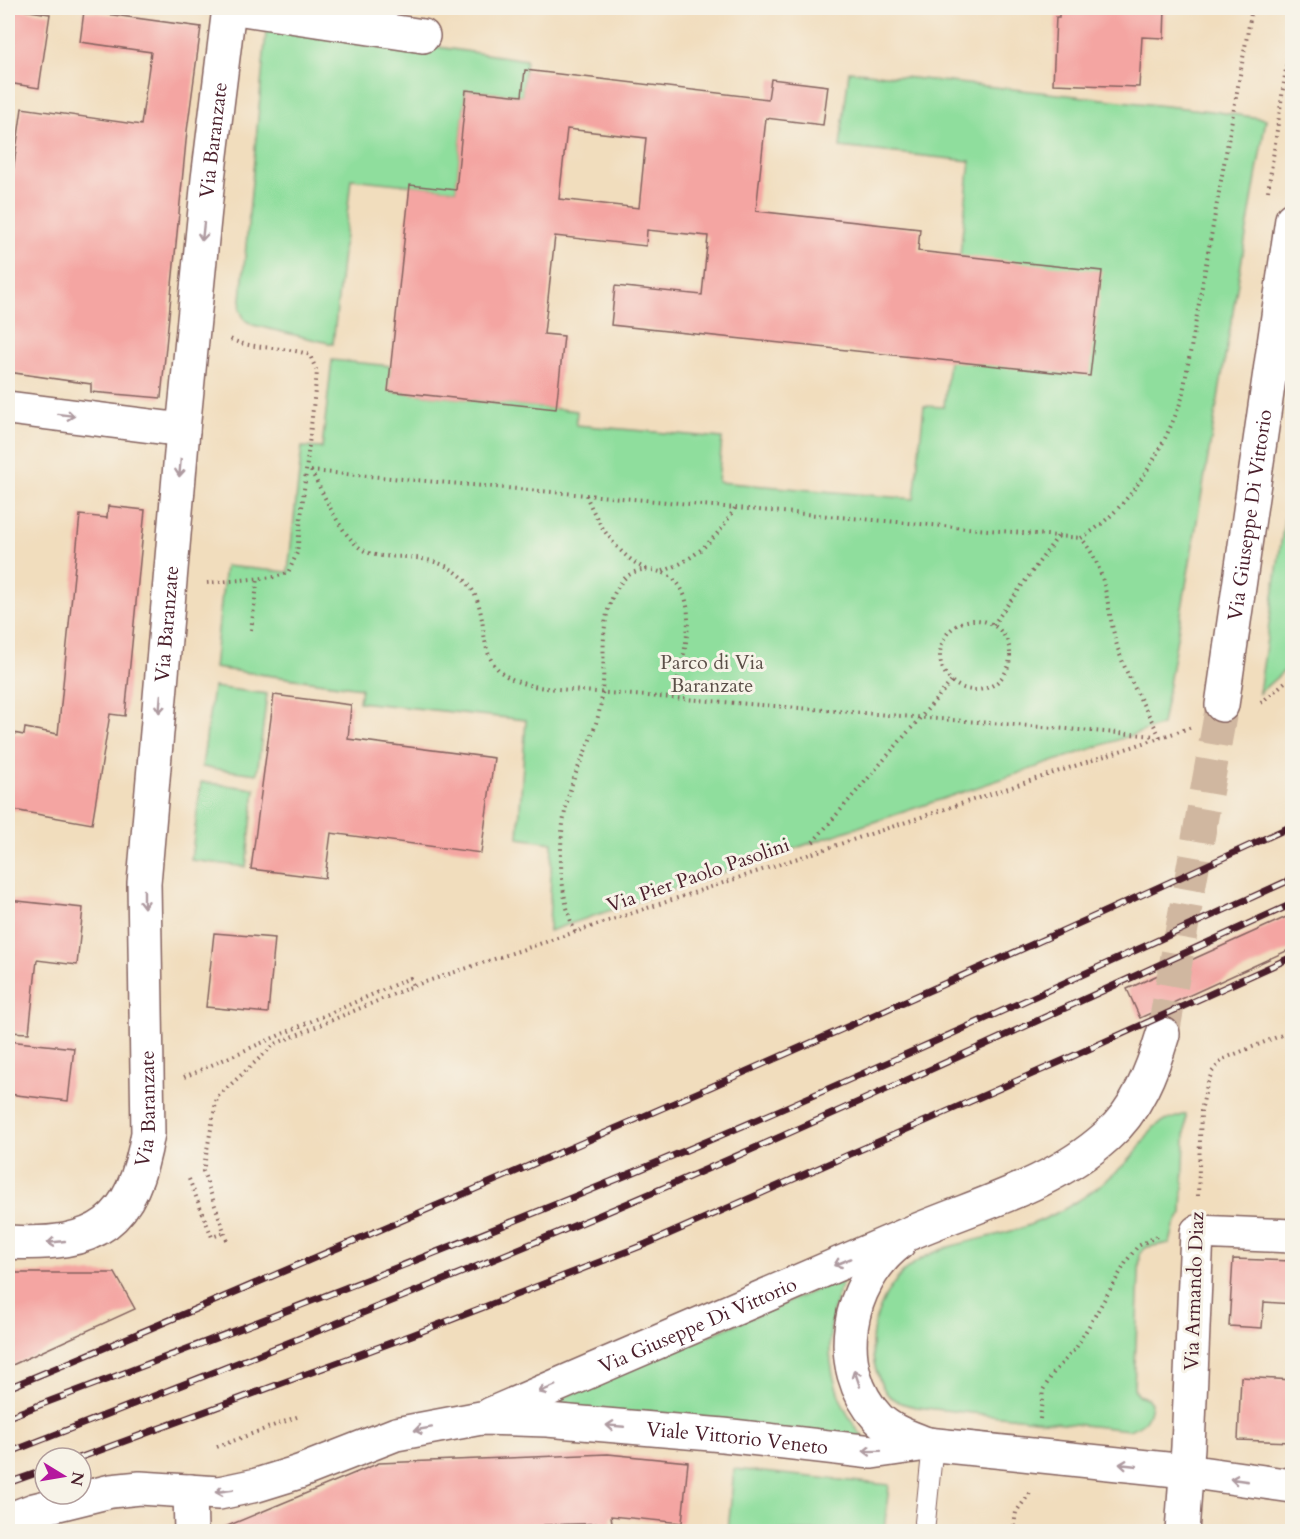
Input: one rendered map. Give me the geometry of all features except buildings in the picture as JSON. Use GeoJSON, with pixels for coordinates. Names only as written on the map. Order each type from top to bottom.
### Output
{"type":"FeatureCollection","features":[{"type":"Feature","properties":{"kind":"street","name":"Via Baranzate"},"geometry":{"type":"LineString","coordinates":[[8,1242],[65,1241],[87,1235],[101,1228],[118,1213],[128,1198],[141,1167],[148,1133],[144,883],[183,430],[208,179],[229,8]]}},
{"type":"Feature","properties":{"kind":"street"},"geometry":{"type":"LineString","coordinates":[[236,8],[423,36]]}},
{"type":"Feature","properties":{"kind":"street","name":"Via Giuseppe Di Vittorio"},"geometry":{"type":"LineString","coordinates":[[1212,714],[1293,219]]}},
{"type":"Feature","properties":{"kind":"street"},"geometry":{"type":"LineString","coordinates":[[8,408],[183,430]]}},
{"type":"Feature","properties":{"kind":"street","name":"Via Giuseppe Di Vittorio"},"geometry":{"type":"LineString","coordinates":[[481,1418],[1039,1180],[1079,1159],[1109,1135],[1134,1104],[1152,1071],[1163,1034]]}},
{"type":"Feature","properties":{"kind":"street","name":"Via Giuseppe Di Vittorio"},"geometry":{"type":"LineString","coordinates":[[915,1231],[890,1250],[868,1277],[860,1292],[849,1341],[858,1384],[879,1419],[893,1430],[930,1444]]}},
{"type":"Feature","properties":{"kind":"street"},"geometry":{"type":"LineString","coordinates":[[1197,1232],[1293,1236]]}},
{"type":"Feature","properties":{"kind":"street","name":"Via Armando Diaz"},"geometry":{"type":"LineString","coordinates":[[1182,1532],[1197,1232]]}},
{"type":"Feature","properties":{"kind":"street","name":"Viale Vittorio Veneto"},"geometry":{"type":"LineString","coordinates":[[8,1520],[34,1510],[111,1491],[140,1488],[219,1493],[257,1485],[299,1472],[396,1434],[481,1418],[547,1420],[629,1427],[872,1452],[930,1444],[1186,1471],[1235,1480],[1293,1486]]}},
{"type":"Feature","properties":{"kind":"street"},"geometry":{"type":"LineString","coordinates":[[190,1491],[191,1532]]}},
{"type":"Feature","properties":{"kind":"lane"},"geometry":{"type":"LineString","coordinates":[[924,1532],[930,1444]]}},
{"type":"Feature","properties":{"kind":"path"},"geometry":{"type":"LineString","coordinates":[[1160,736],[602,693],[521,684],[497,668],[486,648],[478,604],[465,580],[455,571],[432,561],[372,554],[358,546],[346,533],[311,471],[1081,538],[1105,521],[1136,486],[1168,434],[1182,398],[1252,8]]}},
{"type":"Feature","properties":{"kind":"path"},"geometry":{"type":"LineString","coordinates":[[204,584],[275,577],[288,573],[297,553],[316,372],[310,356],[299,351],[238,343],[225,336]]}},
{"type":"Feature","properties":{"kind":"path"},"geometry":{"type":"LineString","coordinates":[[586,495],[595,515],[613,542],[629,559],[647,569],[662,572],[682,587],[687,604],[686,644],[673,698]]}},
{"type":"Feature","properties":{"kind":"path"},"geometry":{"type":"LineString","coordinates":[[662,572],[682,564],[701,550],[724,526],[735,508]]}},
{"type":"Feature","properties":{"kind":"path"},"geometry":{"type":"LineString","coordinates":[[993,625],[1058,536]]}},
{"type":"Feature","properties":{"kind":"path"},"geometry":{"type":"LineString","coordinates":[[1081,538],[1090,548],[1103,577],[1115,639],[1123,663],[1160,736]]}},
{"type":"Feature","properties":{"kind":"path"},"geometry":{"type":"LineString","coordinates":[[575,932],[569,918],[562,882],[564,821],[573,782],[598,716],[602,693],[602,643],[612,600],[624,579],[634,572],[647,569]]}},
{"type":"Feature","properties":{"kind":"path"},"geometry":{"type":"LineString","coordinates":[[251,630],[258,578]]}},
{"type":"Feature","properties":{"kind":"path"},"geometry":{"type":"LineString","coordinates":[[981,620],[993,625],[1003,633],[1009,645],[1010,658],[1007,671],[999,681],[988,688],[975,691],[962,689],[951,682],[942,669],[940,654],[943,639],[953,628],[966,621],[981,620]]}},
{"type":"Feature","properties":{"kind":"path"},"geometry":{"type":"LineString","coordinates":[[1255,708],[1293,676]]}},
{"type":"Feature","properties":{"kind":"path"},"geometry":{"type":"LineString","coordinates":[[813,842],[951,682]]}},
{"type":"Feature","properties":{"kind":"path","name":"Via Pier Paolo Pasolini"},"geometry":{"type":"LineString","coordinates":[[178,1079],[410,978],[413,986],[1160,736],[1212,714]]}},
{"type":"Feature","properties":{"kind":"path"},"geometry":{"type":"LineString","coordinates":[[227,1240],[203,1171],[216,1097],[275,1044],[413,986]]}},
{"type":"Feature","properties":{"kind":"path","name":"Via Armando Diaz"},"geometry":{"type":"LineString","coordinates":[[1197,1232],[1201,1111],[1210,1079],[1223,1059],[1293,1031]]}},
{"type":"Feature","properties":{"kind":"path"},"geometry":{"type":"LineString","coordinates":[[189,1179],[212,1237],[224,1233]]}},
{"type":"Feature","properties":{"kind":"path"},"geometry":{"type":"LineString","coordinates":[[1039,1426],[1043,1390],[1054,1372],[1076,1348],[1138,1246],[1175,1231],[1197,1232]]}},
{"type":"Feature","properties":{"kind":"path"},"geometry":{"type":"LineString","coordinates":[[217,1447],[299,1416]]}},
{"type":"Feature","properties":{"kind":"path"},"geometry":{"type":"LineString","coordinates":[[1014,1527],[1016,1512],[1033,1489]]}},
{"type":"Feature","properties":{"kind":"green space"},"geometry":{"type":"Polygon","coordinates":[[[267,22],[526,60],[522,96],[466,90],[456,190],[351,179],[333,344],[253,325],[245,320],[240,310],[267,22]]]}},
{"type":"Feature","properties":{"kind":"green space","name":"Parco di Via Baranzate"},"geometry":{"type":"Polygon","coordinates":[[[849,71],[1266,119],[1162,725],[549,931],[552,843],[518,838],[526,720],[359,702],[361,688],[214,668],[225,566],[288,572],[302,447],[322,448],[332,360],[391,366],[389,391],[577,411],[576,425],[722,438],[718,482],[914,499],[924,406],[944,407],[970,161],[840,147],[849,71]]]}},
{"type":"Feature","properties":{"kind":"green space"},"geometry":{"type":"Polygon","coordinates":[[[1292,467],[1292,664],[1259,693],[1292,467]]]}},
{"type":"Feature","properties":{"kind":"green space"},"geometry":{"type":"Polygon","coordinates":[[[213,687],[267,694],[257,774],[202,767],[213,687]]]}},
{"type":"Feature","properties":{"kind":"green space"},"geometry":{"type":"Polygon","coordinates":[[[201,782],[255,789],[246,867],[191,860],[201,782]]]}},
{"type":"Feature","properties":{"kind":"green space"},"geometry":{"type":"Polygon","coordinates":[[[1186,1114],[1182,1213],[1174,1227],[1170,1243],[1147,1247],[1140,1253],[1134,1388],[1137,1395],[1147,1398],[1151,1403],[1145,1421],[1129,1430],[916,1407],[894,1400],[886,1392],[874,1362],[873,1331],[880,1308],[892,1286],[906,1270],[922,1258],[941,1250],[1024,1227],[1066,1208],[1092,1191],[1124,1165],[1156,1126],[1166,1120],[1186,1114]]]}},
{"type":"Feature","properties":{"kind":"green space"},"geometry":{"type":"Polygon","coordinates":[[[844,1278],[836,1299],[832,1320],[831,1362],[842,1403],[866,1441],[541,1407],[844,1278]]]}},
{"type":"Feature","properties":{"kind":"green space"},"geometry":{"type":"Polygon","coordinates":[[[734,1469],[889,1485],[884,1531],[728,1531],[734,1469]]]}},
{"type":"Feature","properties":{"kind":"tunnel"},"geometry":{"type":"LineString","coordinates":[[1163,1034],[1222,705]]}},
{"type":"Feature","properties":{"kind":"railway"},"geometry":{"type":"LineString","coordinates":[[8,1388],[722,1082],[1292,826]]}},
{"type":"Feature","properties":{"kind":"railway"},"geometry":{"type":"LineString","coordinates":[[8,1417],[473,1238],[711,1140],[878,1067],[1292,879]]}},
{"type":"Feature","properties":{"kind":"railway"},"geometry":{"type":"LineString","coordinates":[[8,1453],[321,1330],[633,1201],[881,1092],[1292,904]]}},
{"type":"Feature","properties":{"kind":"railway"},"geometry":{"type":"LineString","coordinates":[[93,1453],[412,1335],[646,1244],[1292,957]]}},
{"type":"Feature","properties":{"kind":"railway"},"geometry":{"type":"LineString","coordinates":[[8,1483],[33,1474]]}}]}
